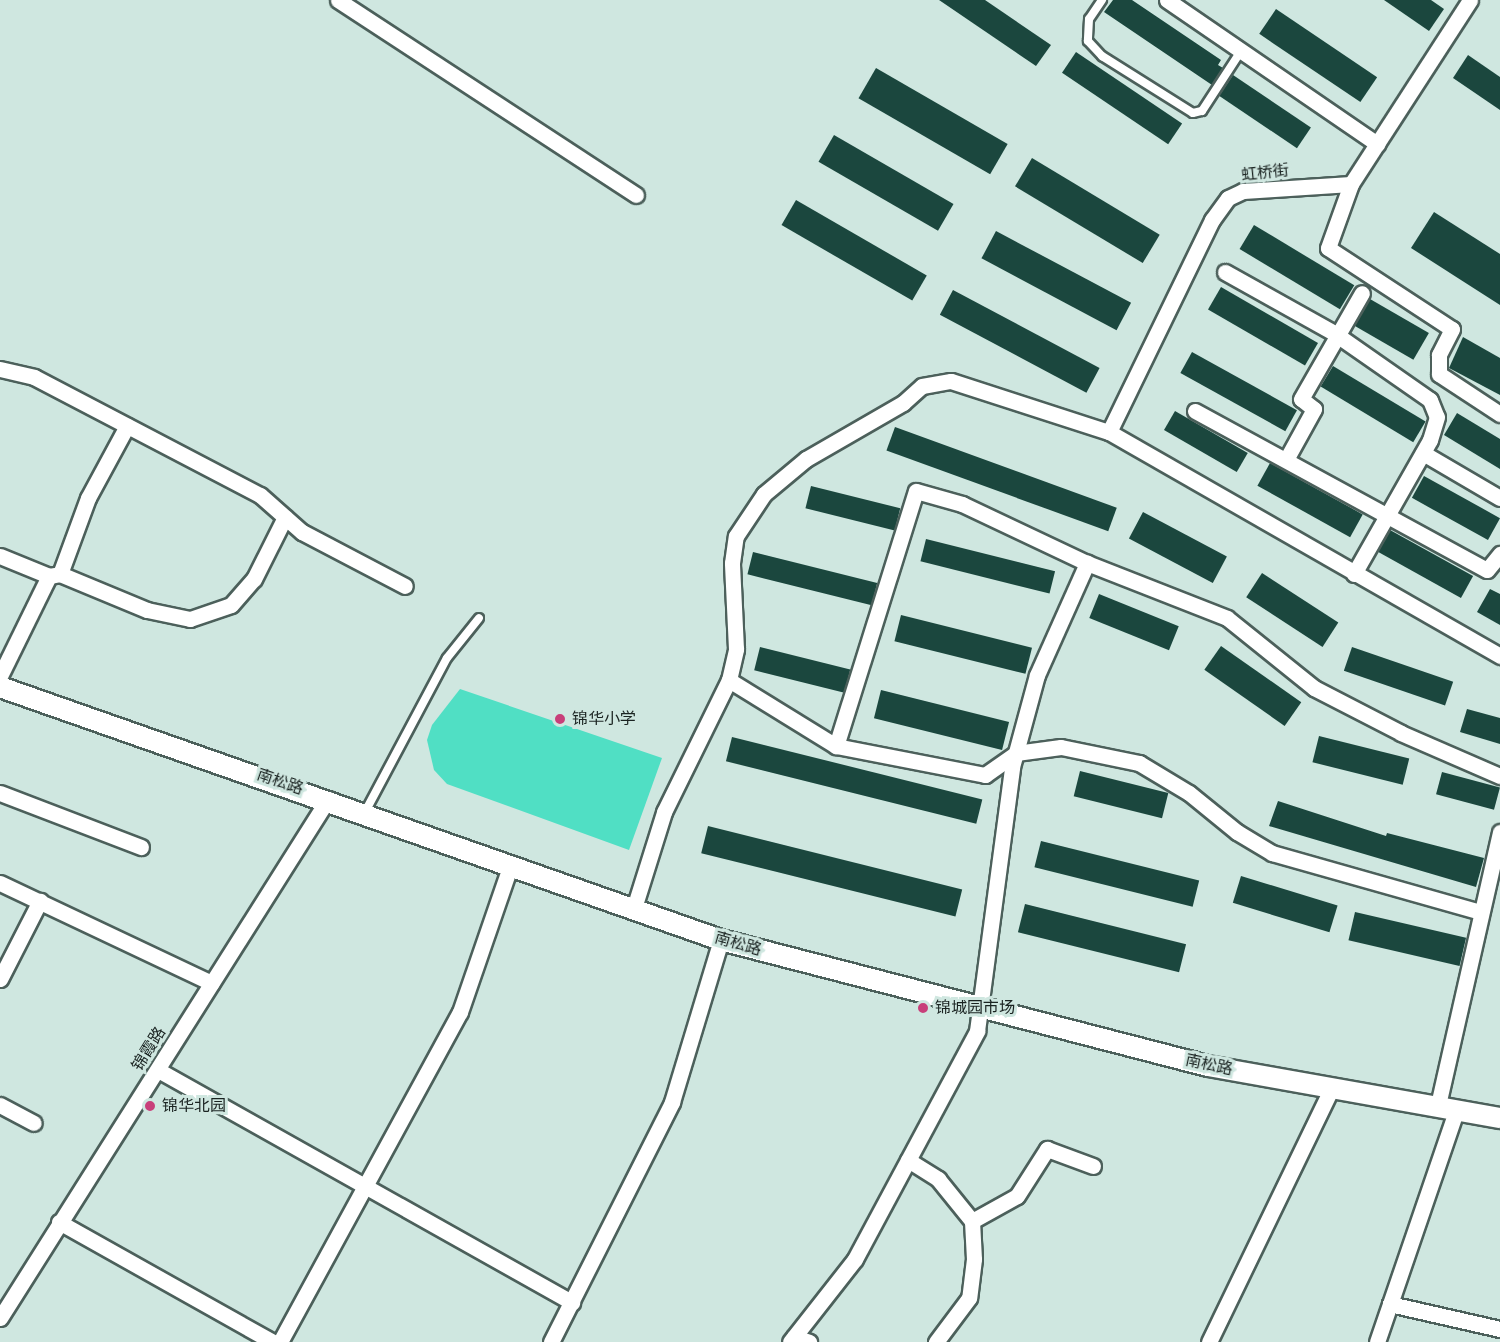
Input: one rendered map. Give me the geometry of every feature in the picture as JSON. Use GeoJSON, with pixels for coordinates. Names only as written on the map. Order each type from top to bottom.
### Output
{"type":"FeatureCollection","features":[{"type":"Feature","properties":{"kind":"street"},"geometry":{"type":"LineString","coordinates":[[338,0],[636,195]]}},
{"type":"Feature","properties":{"kind":"street"},"geometry":{"type":"LineString","coordinates":[[1167,0],[1377,144]]}},
{"type":"Feature","properties":{"kind":"street"},"geometry":{"type":"LineString","coordinates":[[1470,0],[1351,184],[1328,248],[1452,329],[1439,355],[1439,374],[1500,414]]}},
{"type":"Feature","properties":{"kind":"street","name":"虹桥街"},"geometry":{"type":"LineString","coordinates":[[1109,432],[1212,220],[1228,198],[1243,191],[1351,184]]}},
{"type":"Feature","properties":{"kind":"street"},"geometry":{"type":"LineString","coordinates":[[1226,272],[1337,336],[1430,400],[1437,417],[1423,453],[1354,574]]}},
{"type":"Feature","properties":{"kind":"street"},"geometry":{"type":"LineString","coordinates":[[1287,458],[1314,410],[1301,399],[1362,293]]}},
{"type":"Feature","properties":{"kind":"street"},"geometry":{"type":"LineString","coordinates":[[0,369],[34,377],[260,495],[303,532],[405,586]]}},
{"type":"Feature","properties":{"kind":"street"},"geometry":{"type":"LineString","coordinates":[[634,909],[664,812],[729,680],[736,649],[732,563],[736,536],[764,494],[806,459],[903,403],[922,386],[951,381],[1109,432],[1500,656]]}},
{"type":"Feature","properties":{"kind":"street"},"geometry":{"type":"LineString","coordinates":[[1195,411],[1389,513],[1487,570],[1500,554]]}},
{"type":"Feature","properties":{"kind":"street"},"geometry":{"type":"LineString","coordinates":[[0,676],[55,575],[88,498],[127,426]]}},
{"type":"Feature","properties":{"kind":"street"},"geometry":{"type":"LineString","coordinates":[[1423,453],[1500,498]]}},
{"type":"Feature","properties":{"kind":"street"},"geometry":{"type":"LineString","coordinates":[[836,746],[916,491],[962,504],[1087,563],[1227,618],[1314,688],[1401,733],[1500,776]]}},
{"type":"Feature","properties":{"kind":"street"},"geometry":{"type":"LineString","coordinates":[[0,556],[147,610],[190,619],[231,605],[254,579],[285,517]]}},
{"type":"Feature","properties":{"kind":"street"},"geometry":{"type":"LineString","coordinates":[[809,1342],[792,1339],[855,1259],[977,1031],[1016,753],[1037,675],[1087,563]]}},
{"type":"Feature","properties":{"kind":"street"},"geometry":{"type":"LineString","coordinates":[[729,680],[836,746],[985,775],[1016,753],[1061,747],[1139,763],[1189,793],[1237,832],[1272,853],[1481,912]]}},
{"type":"Feature","properties":{"kind":"street","name":"南松路"},"geometry":{"type":"LineString","coordinates":[[0,687],[328,799],[721,940],[1209,1066],[1500,1118]]}},
{"type":"Feature","properties":{"kind":"street"},"geometry":{"type":"LineString","coordinates":[[0,793],[141,848]]}},
{"type":"Feature","properties":{"kind":"street","name":"锦霞路"},"geometry":{"type":"LineString","coordinates":[[0,1318],[328,799]]}},
{"type":"Feature","properties":{"kind":"street"},"geometry":{"type":"LineString","coordinates":[[1377,1342],[1447,1107],[1481,912],[1500,832]]}},
{"type":"Feature","properties":{"kind":"street"},"geometry":{"type":"LineString","coordinates":[[280,1342],[460,1012],[511,864]]}},
{"type":"Feature","properties":{"kind":"street"},"geometry":{"type":"LineString","coordinates":[[0,883],[212,983]]}},
{"type":"Feature","properties":{"kind":"street"},"geometry":{"type":"LineString","coordinates":[[0,979],[40,901]]}},
{"type":"Feature","properties":{"kind":"street"},"geometry":{"type":"LineString","coordinates":[[551,1342],[672,1102],[721,940]]}},
{"type":"Feature","properties":{"kind":"street"},"geometry":{"type":"LineString","coordinates":[[158,1070],[572,1302]]}},
{"type":"Feature","properties":{"kind":"street"},"geometry":{"type":"LineString","coordinates":[[1209,1342],[1332,1088]]}},
{"type":"Feature","properties":{"kind":"street"},"geometry":{"type":"LineString","coordinates":[[0,1105],[34,1123]]}},
{"type":"Feature","properties":{"kind":"street"},"geometry":{"type":"LineString","coordinates":[[972,1221],[1017,1196],[1047,1149],[1093,1166]]}},
{"type":"Feature","properties":{"kind":"street"},"geometry":{"type":"LineString","coordinates":[[908,1160],[938,1179],[972,1221],[974,1259],[969,1298],[936,1342]]}},
{"type":"Feature","properties":{"kind":"street"},"geometry":{"type":"LineString","coordinates":[[59,1222],[273,1342]]}},
{"type":"Feature","properties":{"kind":"street"},"geometry":{"type":"LineString","coordinates":[[1390,1304],[1500,1329]]}},
{"type":"Feature","properties":{"kind":"lane"},"geometry":{"type":"LineString","coordinates":[[1102,0],[1089,19],[1088,41],[1102,56],[1193,113],[1202,111],[1241,51]]}},
{"type":"Feature","properties":{"kind":"lane"},"geometry":{"type":"LineString","coordinates":[[365,812],[447,658],[479,618]]}},
{"type":"Feature","properties":{"kind":"green space"},"geometry":{"type":"Polygon","coordinates":[[[460,689],[662,758],[629,850],[447,784],[434,770],[427,740],[432,725],[460,689]]]}},
{"type":"Feature","properties":{"kind":"building"},"geometry":{"type":"Polygon","coordinates":[[[939,0],[985,0],[1051,45],[1036,66],[939,0]]]}},
{"type":"Feature","properties":{"kind":"building"},"geometry":{"type":"Polygon","coordinates":[[[1113,0],[1132,0],[1221,60],[1218,65],[1223,68],[1212,85],[1104,12],[1113,0]]]}},
{"type":"Feature","properties":{"kind":"building"},"geometry":{"type":"Polygon","coordinates":[[[1384,0],[1431,0],[1444,9],[1429,31],[1384,0]]]}},
{"type":"Feature","properties":{"kind":"building"},"geometry":{"type":"Polygon","coordinates":[[[1276,9],[1377,77],[1360,102],[1259,34],[1276,9]]]}},
{"type":"Feature","properties":{"kind":"building"},"geometry":{"type":"Polygon","coordinates":[[[1076,52],[1182,124],[1168,144],[1062,73],[1076,52]]]}},
{"type":"Feature","properties":{"kind":"building"},"geometry":{"type":"Polygon","coordinates":[[[1468,55],[1500,77],[1500,110],[1453,78],[1468,55]]]}},
{"type":"Feature","properties":{"kind":"building"},"geometry":{"type":"Polygon","coordinates":[[[876,68],[1008,144],[990,174],[858,98],[876,68]]]}},
{"type":"Feature","properties":{"kind":"building"},"geometry":{"type":"Polygon","coordinates":[[[1233,75],[1311,128],[1297,148],[1219,96],[1233,75]]]}},
{"type":"Feature","properties":{"kind":"building"},"geometry":{"type":"Polygon","coordinates":[[[834,135],[954,204],[938,231],[818,162],[834,135]]]}},
{"type":"Feature","properties":{"kind":"building"},"geometry":{"type":"Polygon","coordinates":[[[1032,158],[1160,235],[1143,263],[1015,186],[1032,158]]]}},
{"type":"Feature","properties":{"kind":"building"},"geometry":{"type":"Polygon","coordinates":[[[796,200],[927,276],[912,301],[782,225],[796,200]]]}},
{"type":"Feature","properties":{"kind":"building"},"geometry":{"type":"Polygon","coordinates":[[[1434,212],[1500,254],[1500,305],[1411,248],[1434,212]]]}},
{"type":"Feature","properties":{"kind":"building"},"geometry":{"type":"Polygon","coordinates":[[[1254,225],[1354,285],[1340,309],[1240,249],[1254,225]]]}},
{"type":"Feature","properties":{"kind":"building"},"geometry":{"type":"Polygon","coordinates":[[[996,231],[1131,303],[1117,330],[981,258],[996,231]]]}},
{"type":"Feature","properties":{"kind":"building"},"geometry":{"type":"Polygon","coordinates":[[[1221,287],[1318,343],[1305,366],[1208,310],[1221,287]]]}},
{"type":"Feature","properties":{"kind":"building"},"geometry":{"type":"Polygon","coordinates":[[[953,290],[1100,368],[1086,393],[940,315],[953,290]]]}},
{"type":"Feature","properties":{"kind":"building"},"geometry":{"type":"Polygon","coordinates":[[[1370,299],[1429,333],[1413,360],[1354,326],[1370,299]]]}},
{"type":"Feature","properties":{"kind":"building"},"geometry":{"type":"Polygon","coordinates":[[[1463,337],[1500,358],[1500,395],[1449,368],[1463,337]]]}},
{"type":"Feature","properties":{"kind":"building"},"geometry":{"type":"Polygon","coordinates":[[[1192,352],[1297,410],[1285,431],[1180,373],[1192,352]]]}},
{"type":"Feature","properties":{"kind":"building"},"geometry":{"type":"Polygon","coordinates":[[[1333,366],[1426,422],[1413,442],[1321,387],[1333,366]]]}},
{"type":"Feature","properties":{"kind":"building"},"geometry":{"type":"Polygon","coordinates":[[[1175,411],[1248,453],[1237,472],[1164,430],[1175,411]]]}},
{"type":"Feature","properties":{"kind":"building"},"geometry":{"type":"Polygon","coordinates":[[[1457,413],[1500,439],[1500,469],[1444,435],[1457,413]]]}},
{"type":"Feature","properties":{"kind":"building"},"geometry":{"type":"Polygon","coordinates":[[[895,427],[1117,508],[1108,531],[886,450],[895,427]]]}},
{"type":"Feature","properties":{"kind":"building"},"geometry":{"type":"Polygon","coordinates":[[[1270,463],[1363,514],[1350,537],[1257,486],[1270,463]]]}},
{"type":"Feature","properties":{"kind":"building"},"geometry":{"type":"Polygon","coordinates":[[[1424,476],[1500,518],[1488,540],[1412,498],[1424,476]]]}},
{"type":"Feature","properties":{"kind":"building"},"geometry":{"type":"Polygon","coordinates":[[[811,486],[900,508],[895,531],[805,508],[811,486]]]}},
{"type":"Feature","properties":{"kind":"building"},"geometry":{"type":"Polygon","coordinates":[[[1143,512],[1227,557],[1213,583],[1129,538],[1143,512]]]}},
{"type":"Feature","properties":{"kind":"building"},"geometry":{"type":"Polygon","coordinates":[[[1390,530],[1473,576],[1461,598],[1378,552],[1390,530]]]}},
{"type":"Feature","properties":{"kind":"building"},"geometry":{"type":"Polygon","coordinates":[[[926,539],[1055,571],[1049,593],[920,561],[926,539]]]}},
{"type":"Feature","properties":{"kind":"building"},"geometry":{"type":"Polygon","coordinates":[[[753,552],[877,583],[872,605],[747,574],[753,552]]]}},
{"type":"Feature","properties":{"kind":"building"},"geometry":{"type":"Polygon","coordinates":[[[1262,573],[1338,623],[1323,647],[1246,597],[1262,573]]]}},
{"type":"Feature","properties":{"kind":"building"},"geometry":{"type":"Polygon","coordinates":[[[1490,589],[1500,594],[1500,625],[1477,612],[1490,589]]]}},
{"type":"Feature","properties":{"kind":"building"},"geometry":{"type":"Polygon","coordinates":[[[1099,594],[1179,626],[1169,650],[1089,618],[1099,594]]]}},
{"type":"Feature","properties":{"kind":"building"},"geometry":{"type":"Polygon","coordinates":[[[901,615],[1032,648],[1025,674],[894,641],[901,615]]]}},
{"type":"Feature","properties":{"kind":"building"},"geometry":{"type":"Polygon","coordinates":[[[1221,646],[1301,702],[1285,726],[1204,670],[1221,646]]]}},
{"type":"Feature","properties":{"kind":"building"},"geometry":{"type":"Polygon","coordinates":[[[760,647],[850,669],[844,693],[754,670],[760,647]]]}},
{"type":"Feature","properties":{"kind":"building"},"geometry":{"type":"Polygon","coordinates":[[[1352,647],[1453,682],[1445,705],[1344,671],[1352,647]]]}},
{"type":"Feature","properties":{"kind":"building"},"geometry":{"type":"Polygon","coordinates":[[[881,690],[1009,722],[1002,750],[874,718],[881,690]]]}},
{"type":"Feature","properties":{"kind":"building"},"geometry":{"type":"Polygon","coordinates":[[[1467,709],[1500,718],[1500,744],[1460,732],[1467,709]]]}},
{"type":"Feature","properties":{"kind":"building"},"geometry":{"type":"Polygon","coordinates":[[[1319,736],[1409,758],[1403,785],[1312,762],[1319,736]]]}},
{"type":"Feature","properties":{"kind":"building"},"geometry":{"type":"Polygon","coordinates":[[[732,737],[982,799],[976,824],[726,761],[732,737]]]}},
{"type":"Feature","properties":{"kind":"building"},"geometry":{"type":"Polygon","coordinates":[[[1080,771],[1168,793],[1162,818],[1074,796],[1080,771]]]}},
{"type":"Feature","properties":{"kind":"building"},"geometry":{"type":"Polygon","coordinates":[[[1442,772],[1500,788],[1494,810],[1436,794],[1442,772]]]}},
{"type":"Feature","properties":{"kind":"building"},"geometry":{"type":"Polygon","coordinates":[[[1278,801],[1386,836],[1387,833],[1484,858],[1476,887],[1269,826],[1278,801]]]}},
{"type":"Feature","properties":{"kind":"building"},"geometry":{"type":"Polygon","coordinates":[[[708,826],[962,889],[955,917],[701,853],[708,826]]]}},
{"type":"Feature","properties":{"kind":"building"},"geometry":{"type":"Polygon","coordinates":[[[1041,841],[1199,880],[1193,907],[1034,867],[1041,841]]]}},
{"type":"Feature","properties":{"kind":"building"},"geometry":{"type":"Polygon","coordinates":[[[1241,876],[1338,906],[1329,932],[1233,903],[1241,876]]]}},
{"type":"Feature","properties":{"kind":"building"},"geometry":{"type":"Polygon","coordinates":[[[1025,904],[1186,944],[1179,972],[1018,932],[1025,904]]]}},
{"type":"Feature","properties":{"kind":"building"},"geometry":{"type":"Polygon","coordinates":[[[1355,912],[1466,938],[1460,966],[1348,940],[1355,912]]]}},
{"type":"Feature","properties":{"kind":"place","name":"锦华小学"},"geometry":{"type":"Point","coordinates":[560,719]}},
{"type":"Feature","properties":{"kind":"place","name":"锦城园市场"},"geometry":{"type":"Point","coordinates":[923,1008]}},
{"type":"Feature","properties":{"kind":"place","name":"锦华北园"},"geometry":{"type":"Point","coordinates":[150,1106]}}]}
